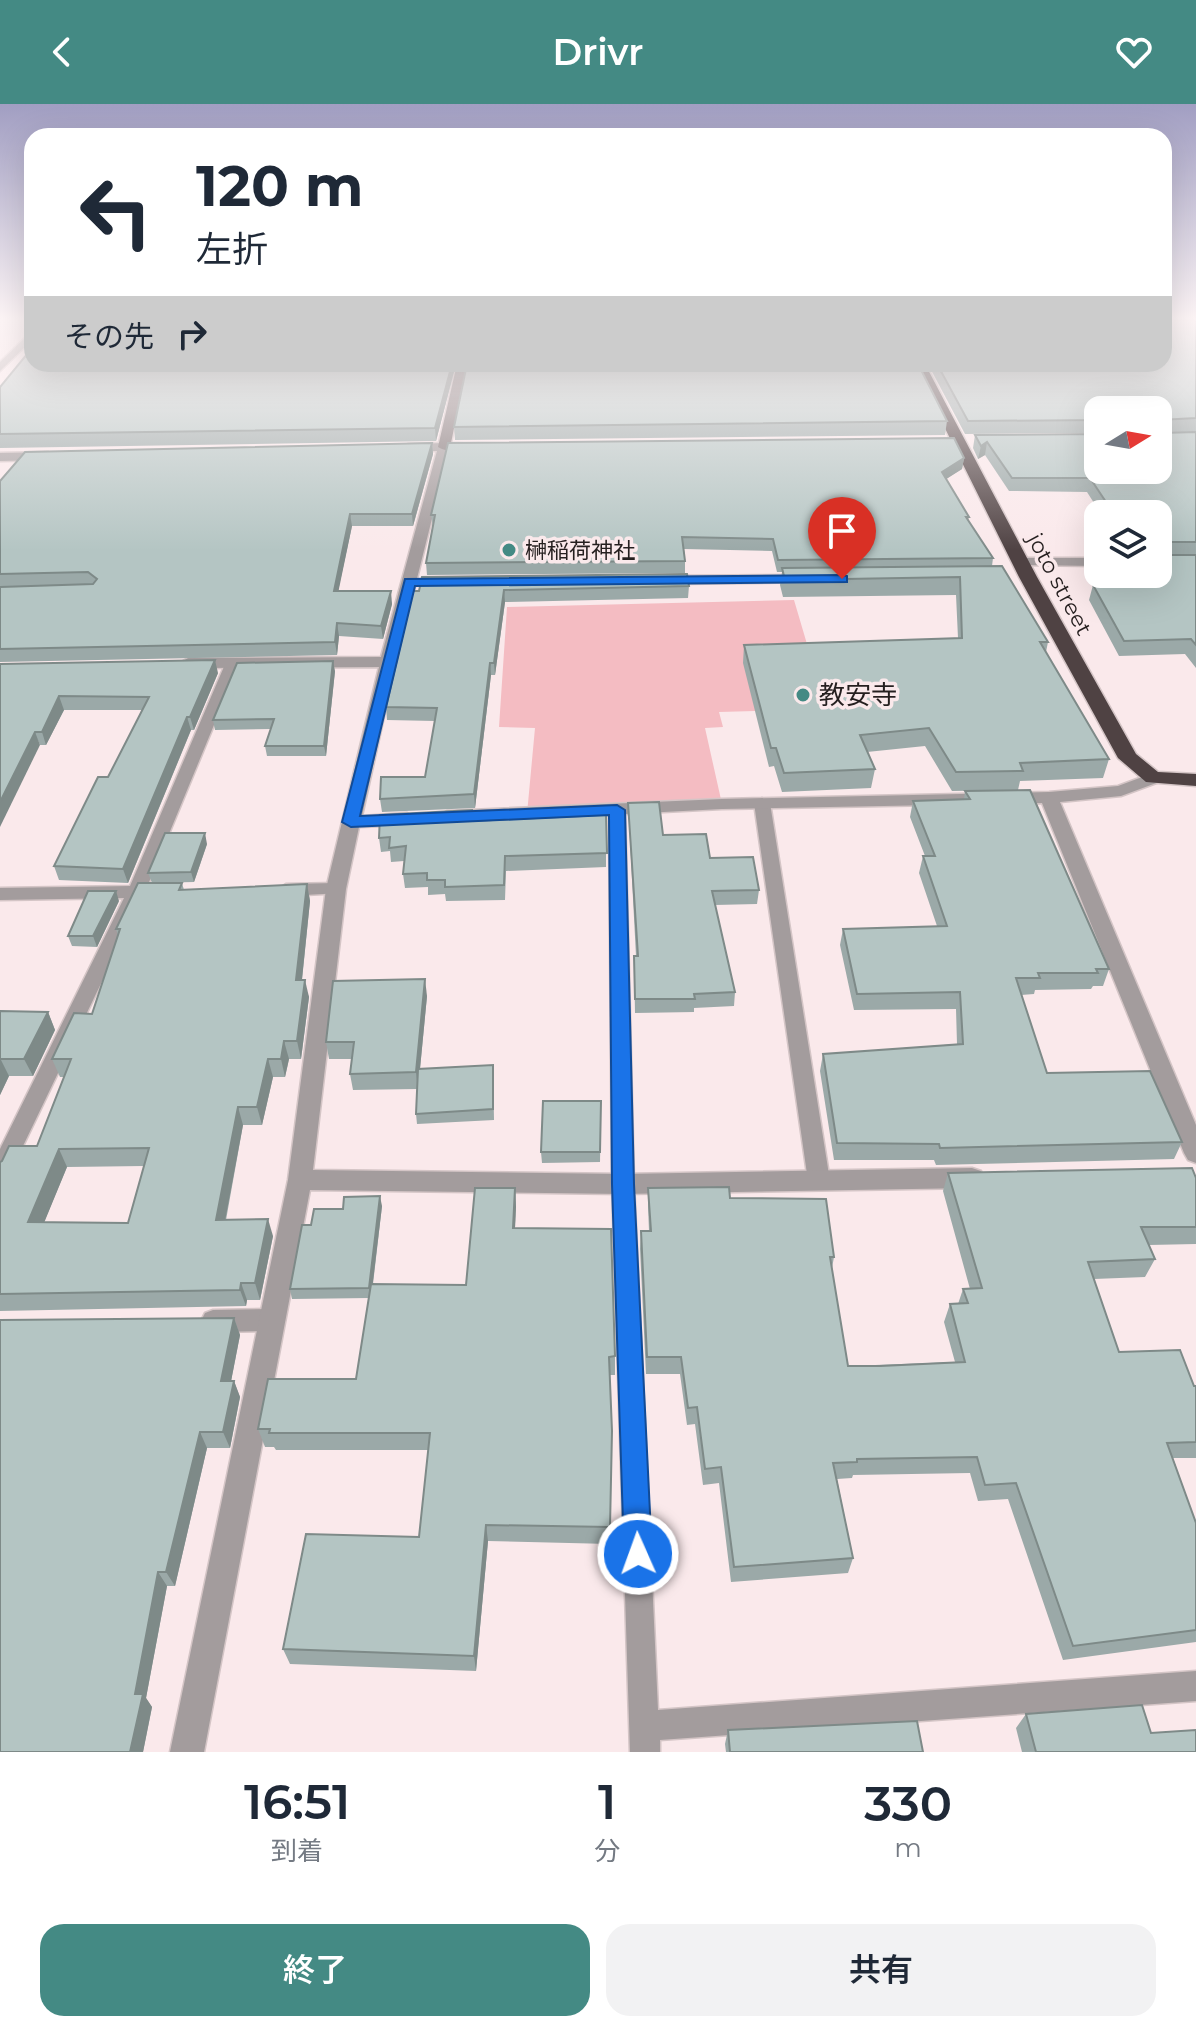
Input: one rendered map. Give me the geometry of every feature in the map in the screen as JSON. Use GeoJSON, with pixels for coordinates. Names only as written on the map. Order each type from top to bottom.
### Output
{"type":"FeatureCollection","features":[{"type":"Feature","properties":{"kind":"highway","name":"joto street"},"geometry":{"type":"LineString","coordinates":[[933,397],[959,441],[1020,572],[1128,758],[1153,778]]}},
{"type":"Feature","properties":{"kind":"highway"},"geometry":{"type":"LineString","coordinates":[[1153,778],[1196,780]]}},
{"type":"Feature","properties":{"kind":"street"},"geometry":{"type":"LineString","coordinates":[[187,1752],[300,1180],[336,889],[388,662],[418,582],[455,397]]}},
{"type":"Feature","properties":{"kind":"street"},"geometry":{"type":"LineString","coordinates":[[397,448],[490,447]]}},
{"type":"Feature","properties":{"kind":"street"},"geometry":{"type":"LineString","coordinates":[[0,457],[64,456]]}},
{"type":"Feature","properties":{"kind":"street"},"geometry":{"type":"LineString","coordinates":[[171,664],[388,662]]}},
{"type":"Feature","properties":{"kind":"street"},"geometry":{"type":"LineString","coordinates":[[351,822],[762,803],[1049,797],[1121,791],[1153,778]]}},
{"type":"Feature","properties":{"kind":"street"},"geometry":{"type":"LineString","coordinates":[[1049,797],[1196,1153]]}},
{"type":"Feature","properties":{"kind":"street"},"geometry":{"type":"LineString","coordinates":[[300,1180],[623,1184],[992,1177]]}},
{"type":"Feature","properties":{"kind":"lane"},"geometry":{"type":"LineString","coordinates":[[1020,572],[1084,564]]}},
{"type":"Feature","properties":{"kind":"lane"},"geometry":{"type":"LineString","coordinates":[[647,580],[822,579]]}},
{"type":"Feature","properties":{"kind":"lane"},"geometry":{"type":"LineString","coordinates":[[0,1171],[136,892],[233,662]]}},
{"type":"Feature","properties":{"kind":"lane"},"geometry":{"type":"LineString","coordinates":[[762,803],[819,1181]]}},
{"type":"Feature","properties":{"kind":"lane"},"geometry":{"type":"LineString","coordinates":[[617,810],[623,1184],[645,1739],[1196,1686]]}},
{"type":"Feature","properties":{"kind":"lane"},"geometry":{"type":"LineString","coordinates":[[274,890],[336,889]]}},
{"type":"Feature","properties":{"kind":"lane"},"geometry":{"type":"LineString","coordinates":[[0,894],[166,892]]}},
{"type":"Feature","properties":{"kind":"lane"},"geometry":{"type":"LineString","coordinates":[[191,1321],[270,1320]]}},
{"type":"Feature","properties":{"kind":"shaded area"},"geometry":{"type":"Polygon","coordinates":[[[794,600],[812,661],[755,711],[719,712],[723,727],[705,728],[722,804],[527,814],[535,728],[499,727],[507,607],[794,600]]]}},
{"type":"Feature","properties":{"kind":"building"},"geometry":{"type":"Polygon","coordinates":[[[0,397],[443,397],[435,428],[0,434],[0,397]]]}},
{"type":"Feature","properties":{"kind":"building"},"geometry":{"type":"Polygon","coordinates":[[[460,397],[935,397],[947,421],[454,427],[460,397]]]}},
{"type":"Feature","properties":{"kind":"building"},"geometry":{"type":"Polygon","coordinates":[[[955,397],[1084,397],[1084,420],[968,421],[955,397]]]}},
{"type":"Feature","properties":{"kind":"building"},"geometry":{"type":"Polygon","coordinates":[[[1172,397],[1196,397],[1196,418],[1172,419],[1172,397]]]}},
{"type":"Feature","properties":{"kind":"building"},"geometry":{"type":"Polygon","coordinates":[[[1196,432],[1196,542],[1172,542],[1172,500],[1105,500],[1094,484],[1172,484],[1172,433],[1196,432]]]}},
{"type":"Feature","properties":{"kind":"building"},"geometry":{"type":"Polygon","coordinates":[[[1084,434],[1084,478],[1012,478],[987,442],[981,446],[975,435],[1084,434]]]}},
{"type":"Feature","properties":{"kind":"building"},"geometry":{"type":"Polygon","coordinates":[[[954,438],[964,458],[942,472],[993,558],[778,560],[773,539],[682,537],[685,561],[426,563],[435,515],[431,515],[448,443],[954,438]]]}},
{"type":"Feature","properties":{"kind":"building"},"geometry":{"type":"Polygon","coordinates":[[[432,443],[412,514],[350,514],[334,591],[391,591],[381,626],[337,623],[335,642],[0,649],[0,587],[93,584],[97,579],[88,572],[0,574],[0,481],[25,452],[432,443]]]}},
{"type":"Feature","properties":{"kind":"building"},"geometry":{"type":"Polygon","coordinates":[[[1172,555],[1196,555],[1196,645],[1191,639],[1124,641],[1095,588],[1172,588],[1172,555]]]}},
{"type":"Feature","properties":{"kind":"building"},"geometry":{"type":"Polygon","coordinates":[[[1002,566],[1048,642],[1040,642],[1109,759],[1020,763],[1023,771],[956,772],[929,728],[860,735],[875,769],[784,773],[776,748],[771,748],[744,645],[962,638],[960,577],[785,580],[782,568],[1002,566]]]}},
{"type":"Feature","properties":{"kind":"building"},"geometry":{"type":"Polygon","coordinates":[[[687,574],[689,586],[504,590],[494,663],[490,663],[474,794],[380,799],[381,777],[425,777],[437,708],[386,707],[413,591],[419,591],[422,577],[687,574]]]}},
{"type":"Feature","properties":{"kind":"building"},"geometry":{"type":"Polygon","coordinates":[[[215,660],[190,717],[187,717],[123,869],[54,866],[98,777],[108,777],[149,697],[59,696],[42,732],[35,732],[0,802],[0,664],[215,660]]]}},
{"type":"Feature","properties":{"kind":"building"},"geometry":{"type":"Polygon","coordinates":[[[333,661],[324,746],[265,746],[274,719],[213,720],[237,663],[333,661]]]}},
{"type":"Feature","properties":{"kind":"building"},"geometry":{"type":"Polygon","coordinates":[[[1030,790],[1109,969],[1096,969],[1098,973],[1038,973],[1040,978],[1016,978],[1047,1073],[1150,1071],[1182,1142],[940,1148],[939,1144],[837,1143],[823,1054],[963,1044],[960,992],[857,994],[843,929],[947,926],[923,856],[935,856],[913,801],[970,799],[965,791],[1030,790]]]}},
{"type":"Feature","properties":{"kind":"building"},"geometry":{"type":"Polygon","coordinates":[[[659,802],[663,835],[706,834],[710,858],[753,857],[759,890],[712,891],[735,992],[694,994],[695,999],[635,999],[634,956],[638,956],[628,803],[659,802]]]}},
{"type":"Feature","properties":{"kind":"building"},"geometry":{"type":"Polygon","coordinates":[[[472,810],[471,821],[606,815],[607,853],[505,856],[504,885],[445,887],[445,880],[427,880],[427,873],[403,874],[406,846],[389,848],[390,837],[379,838],[380,815],[472,810]]]}},
{"type":"Feature","properties":{"kind":"building"},"geometry":{"type":"Polygon","coordinates":[[[165,833],[205,833],[191,872],[148,873],[165,833]]]}},
{"type":"Feature","properties":{"kind":"building"},"geometry":{"type":"Polygon","coordinates":[[[138,883],[182,883],[179,890],[307,884],[296,980],[305,980],[297,1041],[284,1041],[281,1059],[268,1059],[257,1107],[238,1107],[216,1220],[268,1219],[255,1283],[241,1283],[240,1290],[0,1294],[0,1162],[9,1146],[37,1146],[71,1059],[52,1059],[74,1013],[92,1014],[120,929],[116,929],[138,883]],[[149,1148],[59,1149],[28,1222],[128,1223],[149,1148]]]}},
{"type":"Feature","properties":{"kind":"building"},"geometry":{"type":"Polygon","coordinates":[[[88,891],[116,891],[93,936],[68,936],[88,891]]]}},
{"type":"Feature","properties":{"kind":"building"},"geometry":{"type":"Polygon","coordinates":[[[425,979],[416,1072],[350,1074],[354,1042],[326,1042],[333,981],[425,979]]]}},
{"type":"Feature","properties":{"kind":"building"},"geometry":{"type":"Polygon","coordinates":[[[0,1011],[48,1012],[24,1059],[0,1059],[0,1011]]]}},
{"type":"Feature","properties":{"kind":"building"},"geometry":{"type":"Polygon","coordinates":[[[493,1065],[493,1109],[416,1114],[418,1069],[493,1065]]]}},
{"type":"Feature","properties":{"kind":"building"},"geometry":{"type":"Polygon","coordinates":[[[543,1101],[601,1101],[600,1152],[541,1152],[543,1101]]]}},
{"type":"Feature","properties":{"kind":"building"},"geometry":{"type":"Polygon","coordinates":[[[1192,1168],[1196,1178],[1196,1227],[1141,1227],[1155,1259],[1088,1262],[1119,1352],[1180,1350],[1196,1386],[1196,1442],[1167,1443],[1196,1523],[1196,1630],[1073,1646],[1016,1483],[985,1485],[977,1457],[857,1459],[857,1462],[833,1463],[853,1558],[734,1567],[721,1467],[705,1469],[697,1407],[688,1408],[681,1357],[647,1357],[641,1231],[651,1231],[648,1188],[729,1187],[730,1198],[826,1199],[834,1257],[830,1257],[848,1366],[880,1366],[965,1362],[950,1304],[968,1303],[963,1289],[982,1288],[948,1173],[1192,1168]]]}},
{"type":"Feature","properties":{"kind":"building"},"geometry":{"type":"Polygon","coordinates":[[[475,1188],[515,1188],[513,1228],[611,1229],[615,1356],[609,1357],[612,1431],[610,1527],[486,1525],[474,1656],[283,1649],[306,1534],[419,1537],[430,1433],[269,1433],[270,1429],[258,1429],[268,1379],[356,1379],[371,1284],[466,1285],[475,1188]]]}},
{"type":"Feature","properties":{"kind":"building"},"geometry":{"type":"Polygon","coordinates":[[[380,1196],[369,1288],[290,1289],[302,1225],[311,1225],[314,1209],[343,1209],[344,1197],[380,1196]]]}},
{"type":"Feature","properties":{"kind":"building"},"geometry":{"type":"Polygon","coordinates":[[[234,1318],[221,1381],[234,1381],[223,1432],[200,1432],[166,1572],[158,1572],[135,1694],[143,1694],[130,1752],[0,1752],[0,1320],[234,1318]]]}},
{"type":"Feature","properties":{"kind":"building"},"geometry":{"type":"Polygon","coordinates":[[[1142,1705],[1151,1733],[1196,1730],[1196,1752],[1036,1752],[1026,1714],[1142,1705]]]}},
{"type":"Feature","properties":{"kind":"building"},"geometry":{"type":"Polygon","coordinates":[[[917,1721],[923,1752],[730,1752],[728,1730],[917,1721]]]}},
{"type":"Feature","properties":{"kind":"place","name":"榊稲荷神社"},"geometry":{"type":"Point","coordinates":[509,550]}},
{"type":"Feature","properties":{"kind":"place","name":"教安寺"},"geometry":{"type":"Point","coordinates":[803,695]}},
{"type":"Feature","properties":{"kind":"route"},"geometry":{"type":"LineString","coordinates":[[638,1554],[623,1184],[617,810],[351,822],[410,582],[842,579]]}}]}
